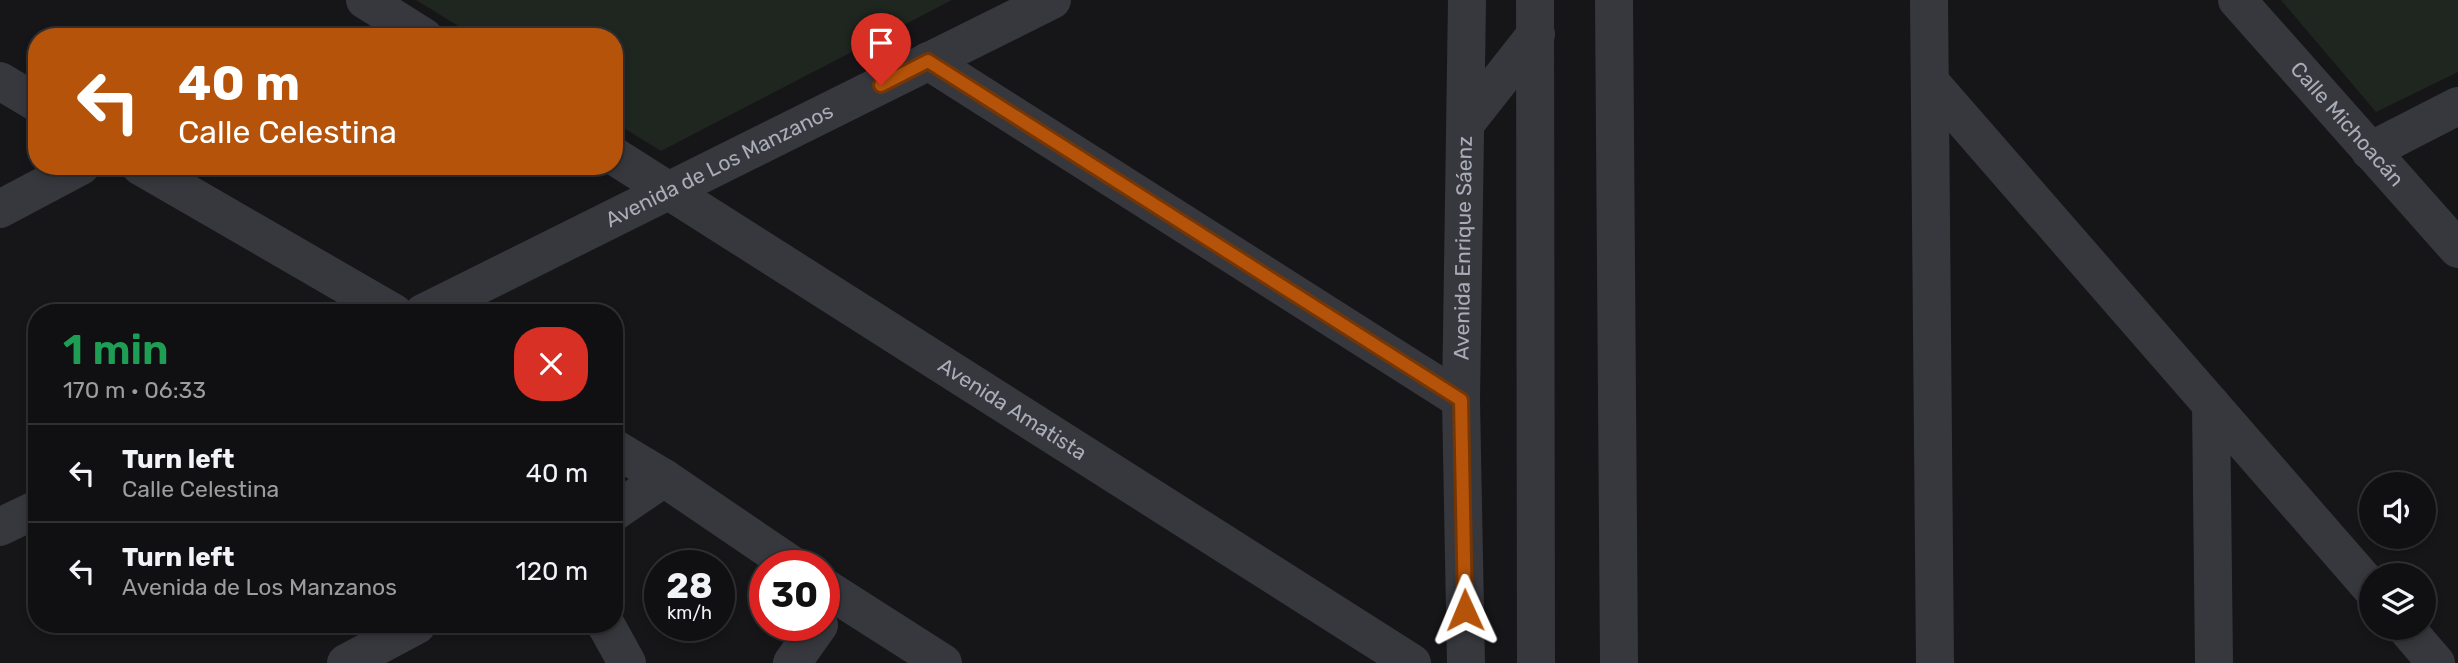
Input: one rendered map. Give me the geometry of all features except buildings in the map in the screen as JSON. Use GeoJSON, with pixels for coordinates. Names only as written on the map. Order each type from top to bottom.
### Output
{"type":"FeatureCollection","features":[{"type":"Feature","properties":{"kind":"street"},"geometry":{"type":"LineString","coordinates":[[365,0],[410,28]]}},
{"type":"Feature","properties":{"kind":"street","name":"Avenida de Los Manzanos"},"geometry":{"type":"LineString","coordinates":[[441,304],[1052,0]]}},
{"type":"Feature","properties":{"kind":"street","name":"Avenida Enrique Sáenz"},"geometry":{"type":"LineString","coordinates":[[1466,0],[1461,400],[1466,663]]}},
{"type":"Feature","properties":{"kind":"street"},"geometry":{"type":"LineString","coordinates":[[1614,0],[1619,663]]}},
{"type":"Feature","properties":{"kind":"street"},"geometry":{"type":"LineString","coordinates":[[1929,0],[1935,663]]}},
{"type":"Feature","properties":{"kind":"street","name":"Calle Michoacán"},"geometry":{"type":"LineString","coordinates":[[2237,0],[2458,249]]}},
{"type":"Feature","properties":{"kind":"street"},"geometry":{"type":"LineString","coordinates":[[1465,124],[1535,17]]}},
{"type":"Feature","properties":{"kind":"street"},"geometry":{"type":"LineString","coordinates":[[1535,17],[1536,663]]}},
{"type":"Feature","properties":{"kind":"street"},"geometry":{"type":"LineString","coordinates":[[928,61],[1461,400]]}},
{"type":"Feature","properties":{"kind":"street"},"geometry":{"type":"LineString","coordinates":[[0,81],[28,98]]}},
{"type":"Feature","properties":{"kind":"street"},"geometry":{"type":"LineString","coordinates":[[1931,83],[2359,574]]}},
{"type":"Feature","properties":{"kind":"street"},"geometry":{"type":"LineString","coordinates":[[2370,151],[2458,106]]}},
{"type":"Feature","properties":{"kind":"street","name":"Avenida Amatista"},"geometry":{"type":"LineString","coordinates":[[623,162],[1412,663]]}},
{"type":"Feature","properties":{"kind":"street"},"geometry":{"type":"LineString","coordinates":[[0,209],[63,175]]}},
{"type":"Feature","properties":{"kind":"street"},"geometry":{"type":"LineString","coordinates":[[156,175],[378,304]]}},
{"type":"Feature","properties":{"kind":"street"},"geometry":{"type":"LineString","coordinates":[[2211,404],[2214,663]]}},
{"type":"Feature","properties":{"kind":"street"},"geometry":{"type":"LineString","coordinates":[[623,453],[770,550]]}},
{"type":"Feature","properties":{"kind":"street"},"geometry":{"type":"LineString","coordinates":[[623,506],[664,478]]}},
{"type":"Feature","properties":{"kind":"street"},"geometry":{"type":"LineString","coordinates":[[0,527],[28,513]]}},
{"type":"Feature","properties":{"kind":"street"},"geometry":{"type":"LineString","coordinates":[[840,613],[943,663]]}},
{"type":"Feature","properties":{"kind":"street"},"geometry":{"type":"LineString","coordinates":[[345,663],[402,633]]}},
{"type":"Feature","properties":{"kind":"street"},"geometry":{"type":"LineString","coordinates":[[610,633],[627,663]]}},
{"type":"Feature","properties":{"kind":"street"},"geometry":{"type":"LineString","coordinates":[[2416,640],[2436,663]]}},
{"type":"Feature","properties":{"kind":"street"},"geometry":{"type":"LineString","coordinates":[[792,663],[805,641]]}},
{"type":"Feature","properties":{"kind":"shaded area"},"geometry":{"type":"Polygon","coordinates":[[[416,0],[952,0],[661,151],[623,128],[623,28],[461,28],[416,0]]]}},
{"type":"Feature","properties":{"kind":"shaded area"},"geometry":{"type":"Polygon","coordinates":[[[2281,0],[2458,0],[2458,72],[2376,112],[2281,0]]]}},
{"type":"Feature","properties":{"kind":"route"},"geometry":{"type":"LineString","coordinates":[[881,85],[928,61],[1461,400],[1465,610]]}}]}
